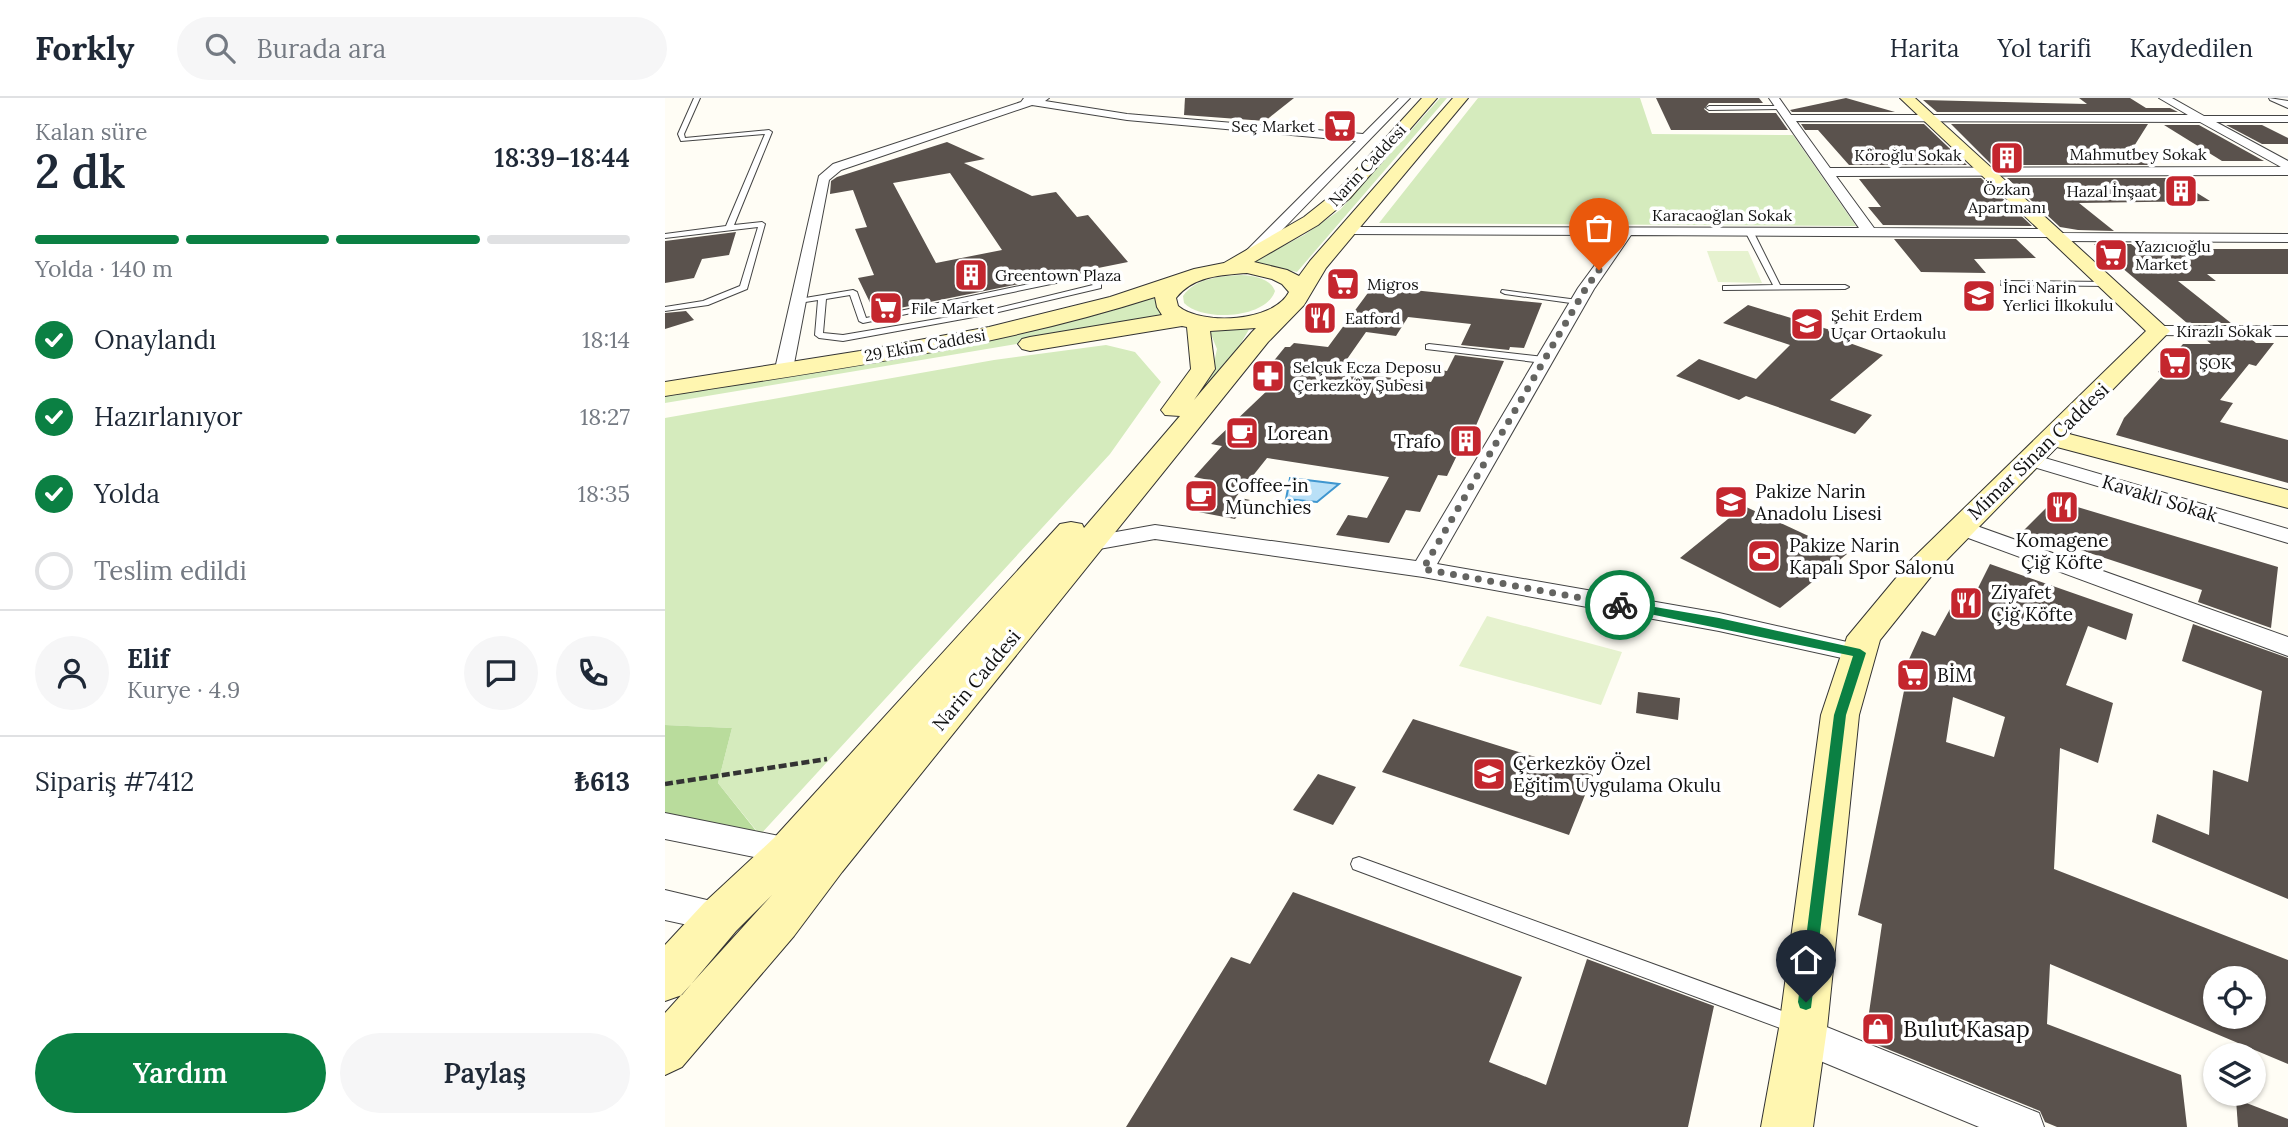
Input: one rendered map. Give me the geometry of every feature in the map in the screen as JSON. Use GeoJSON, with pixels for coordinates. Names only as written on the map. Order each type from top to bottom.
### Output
{"type":"FeatureCollection","features":[{"type":"Feature","properties":{"kind":"main road","name":"Narin Caddesi"},"geometry":{"type":"LineString","coordinates":[[1237,263],[1311,221],[1344,194],[1430,98]]}},
{"type":"Feature","properties":{"kind":"main road","name":"Narin Caddesi"},"geometry":{"type":"LineString","coordinates":[[665,1050],[778,922],[1088,544],[1292,301],[1317,265],[1461,98]]}},
{"type":"Feature","properties":{"kind":"main road"},"geometry":{"type":"LineString","coordinates":[[1907,98],[2159,331]]}},
{"type":"Feature","properties":{"kind":"main road","name":"29 Ekim Caddesi"},"geometry":{"type":"LineString","coordinates":[[665,389],[973,337],[1109,304],[1237,263]]}},
{"type":"Feature","properties":{"kind":"main road"},"geometry":{"type":"LineString","coordinates":[[1237,263],[1279,272],[1291,278],[1297,285],[1292,301]]}},
{"type":"Feature","properties":{"kind":"main road"},"geometry":{"type":"LineString","coordinates":[[1180,282],[1165,298],[1166,306],[1171,313],[1190,322]]}},
{"type":"Feature","properties":{"kind":"main road","name":"29 Ekim Caddesi"},"geometry":{"type":"LineString","coordinates":[[665,405],[1190,322],[1217,325],[1256,321],[1292,301]]}},
{"type":"Feature","properties":{"kind":"main road","name":"Narin Caddesi"},"geometry":{"type":"LineString","coordinates":[[665,979],[720,917],[789,850],[1114,482],[1180,402],[1203,369],[1190,322]]}},
{"type":"Feature","properties":{"kind":"main road","name":"Mimar Sinan Caddesi"},"geometry":{"type":"LineString","coordinates":[[1787,1127],[1802,1031],[1840,715],[1864,637],[1922,567],[1960,527],[2159,331]]}},
{"type":"Feature","properties":{"kind":"main road"},"geometry":{"type":"LineString","coordinates":[[2042,449],[2288,499]]}},
{"type":"Feature","properties":{"kind":"street"},"geometry":{"type":"LineString","coordinates":[[1011,98],[1038,100],[1127,117],[1272,127],[1366,138]]}},
{"type":"Feature","properties":{"kind":"street"},"geometry":{"type":"LineString","coordinates":[[1237,263],[1405,98]]}},
{"type":"Feature","properties":{"kind":"street"},"geometry":{"type":"LineString","coordinates":[[2164,98],[2288,169]]}},
{"type":"Feature","properties":{"kind":"street"},"geometry":{"type":"LineString","coordinates":[[2274,98],[2288,105]]}},
{"type":"Feature","properties":{"kind":"street"},"geometry":{"type":"LineString","coordinates":[[784,369],[823,179],[828,173],[837,167],[1038,100]]}},
{"type":"Feature","properties":{"kind":"street"},"geometry":{"type":"LineString","coordinates":[[1782,108],[1928,119],[2288,119]]}},
{"type":"Feature","properties":{"kind":"street"},"geometry":{"type":"LineString","coordinates":[[1782,108],[1870,233]]}},
{"type":"Feature","properties":{"kind":"street","name":"Mahmutbey Sokak"},"geometry":{"type":"LineString","coordinates":[[1988,173],[2288,169]]}},
{"type":"Feature","properties":{"kind":"street","name":"Köroğlu Sokak"},"geometry":{"type":"LineString","coordinates":[[1827,172],[1988,173]]}},
{"type":"Feature","properties":{"kind":"street","name":"Karacaoğlan Sokak"},"geometry":{"type":"LineString","coordinates":[[1349,230],[1870,233],[2061,240],[2288,238]]}},
{"type":"Feature","properties":{"kind":"street"},"geometry":{"type":"LineString","coordinates":[[1423,569],[1577,304],[1626,233]]}},
{"type":"Feature","properties":{"kind":"street","name":"Kirazlı Sokak"},"geometry":{"type":"LineString","coordinates":[[2159,331],[2288,331]]}},
{"type":"Feature","properties":{"kind":"street","name":"Kavaklı Sokak"},"geometry":{"type":"LineString","coordinates":[[2042,449],[2288,536]]}},
{"type":"Feature","properties":{"kind":"street"},"geometry":{"type":"LineString","coordinates":[[1119,507],[1154,532]]}},
{"type":"Feature","properties":{"kind":"street"},"geometry":{"type":"LineString","coordinates":[[1960,527],[2288,647]]}},
{"type":"Feature","properties":{"kind":"street"},"geometry":{"type":"LineString","coordinates":[[1088,544],[1154,532],[1423,569],[1719,622],[1860,653]]}},
{"type":"Feature","properties":{"kind":"street"},"geometry":{"type":"LineString","coordinates":[[665,826],[789,850]]}},
{"type":"Feature","properties":{"kind":"street"},"geometry":{"type":"LineString","coordinates":[[665,905],[720,917]]}},
{"type":"Feature","properties":{"kind":"street"},"geometry":{"type":"LineString","coordinates":[[1802,1031],[2025,1127]]}},
{"type":"Feature","properties":{"kind":"lane"},"geometry":{"type":"LineString","coordinates":[[697,98],[681,134],[683,140],[769,132],[729,228]]}},
{"type":"Feature","properties":{"kind":"lane"},"geometry":{"type":"LineString","coordinates":[[1709,108],[1782,108]]}},
{"type":"Feature","properties":{"kind":"lane"},"geometry":{"type":"LineString","coordinates":[[665,236],[762,224],[744,287],[705,303],[665,309]]}},
{"type":"Feature","properties":{"kind":"lane"},"geometry":{"type":"LineString","coordinates":[[1751,233],[1778,288]]}},
{"type":"Feature","properties":{"kind":"lane"},"geometry":{"type":"LineString","coordinates":[[799,301],[822,297],[853,292],[863,321],[1087,274],[1098,286],[990,312],[843,338],[819,335],[822,297]]}},
{"type":"Feature","properties":{"kind":"lane"},"geometry":{"type":"LineString","coordinates":[[2004,283],[2109,284]]}},
{"type":"Feature","properties":{"kind":"lane"},"geometry":{"type":"LineString","coordinates":[[1726,288],[1845,287]]}},
{"type":"Feature","properties":{"kind":"lane"},"geometry":{"type":"LineString","coordinates":[[1504,294],[1577,304]]}},
{"type":"Feature","properties":{"kind":"lane"},"geometry":{"type":"LineString","coordinates":[[1429,347],[1544,360]]}},
{"type":"Feature","properties":{"kind":"lane"},"geometry":{"type":"LineString","coordinates":[[1359,864],[1802,1031]]}},
{"type":"Feature","properties":{"kind":"path"},"geometry":{"type":"LineString","coordinates":[[665,784],[720,776],[780,762],[839,758]]}},
{"type":"Feature","properties":{"kind":"green space"},"geometry":{"type":"Polygon","coordinates":[[[1440,98],[1447,98],[1297,272],[1252,263],[1304,235],[1340,210],[1440,98]]]}},
{"type":"Feature","properties":{"kind":"green space"},"geometry":{"type":"Polygon","coordinates":[[[1478,98],[1640,98],[1652,134],[1793,135],[1856,226],[1379,223],[1478,98]]]}},
{"type":"Feature","properties":{"kind":"green space"},"geometry":{"type":"Polygon","coordinates":[[[1707,251],[1748,251],[1762,283],[1718,282],[1707,251]]]}},
{"type":"Feature","properties":{"kind":"green space"},"geometry":{"type":"Polygon","coordinates":[[[1241,275],[1265,280],[1275,291],[1260,307],[1233,315],[1205,313],[1184,303],[1183,296],[1194,285],[1217,277],[1241,275]]]}},
{"type":"Feature","properties":{"kind":"green space"},"geometry":{"type":"Polygon","coordinates":[[[1163,292],[1172,318],[665,403],[665,391],[974,340],[1163,292]]]}},
{"type":"Feature","properties":{"kind":"green space"},"geometry":{"type":"Polygon","coordinates":[[[1251,326],[1230,362],[1160,441],[1213,367],[1217,349],[1210,332],[1251,326]]]}},
{"type":"Feature","properties":{"kind":"green space"},"geometry":{"type":"Polygon","coordinates":[[[1106,345],[1135,352],[1161,382],[1110,454],[760,835],[718,783],[732,728],[665,725],[665,418],[994,360],[1106,345]]]}},
{"type":"Feature","properties":{"kind":"green space"},"geometry":{"type":"Polygon","coordinates":[[[1487,616],[1622,652],[1601,705],[1459,666],[1487,616]]]}},
{"type":"Feature","properties":{"kind":"green space"},"geometry":{"type":"Polygon","coordinates":[[[665,725],[732,728],[718,783],[757,832],[665,816],[665,725]]]}},
{"type":"Feature","properties":{"kind":"water"},"geometry":{"type":"Polygon","coordinates":[[[1290,478],[1339,484],[1317,502],[1286,499],[1290,478]]]}},
{"type":"Feature","properties":{"kind":"building"},"geometry":{"type":"Polygon","coordinates":[[[1185,98],[1294,98],[1265,121],[1184,115],[1185,98]]]}},
{"type":"Feature","properties":{"kind":"building"},"geometry":{"type":"Polygon","coordinates":[[[1656,98],[1759,98],[1763,103],[1709,103],[1704,109],[1709,113],[1776,113],[1788,130],[1671,130],[1656,98]]]}},
{"type":"Feature","properties":{"kind":"building"},"geometry":{"type":"Polygon","coordinates":[[[1846,98],[1895,112],[1790,110],[1846,98]]]}},
{"type":"Feature","properties":{"kind":"building"},"geometry":{"type":"Polygon","coordinates":[[[2079,98],[2130,98],[2146,108],[2170,108],[2178,112],[1937,112],[1923,100],[2087,104],[2079,98]]]}},
{"type":"Feature","properties":{"kind":"building"},"geometry":{"type":"Polygon","coordinates":[[[1801,124],[1924,124],[1967,165],[1849,165],[1818,130],[1805,130],[1801,124]]]}},
{"type":"Feature","properties":{"kind":"building"},"geometry":{"type":"Polygon","coordinates":[[[1951,124],[2148,124],[2131,151],[2153,165],[1992,165],[1951,124]]]}},
{"type":"Feature","properties":{"kind":"building"},"geometry":{"type":"Polygon","coordinates":[[[2164,125],[2199,125],[2264,161],[2222,161],[2164,125]]]}},
{"type":"Feature","properties":{"kind":"building"},"geometry":{"type":"Polygon","coordinates":[[[2226,125],[2262,125],[2288,138],[2288,144],[2262,144],[2226,125]]]}},
{"type":"Feature","properties":{"kind":"building"},"geometry":{"type":"Polygon","coordinates":[[[947,142],[985,159],[964,163],[1032,196],[1056,192],[1077,217],[1088,215],[1128,262],[875,313],[858,278],[874,275],[855,229],[867,227],[853,190],[830,194],[831,181],[947,142]],[[950,173],[893,183],[936,263],[1002,250],[950,173]]]}},
{"type":"Feature","properties":{"kind":"building"},"geometry":{"type":"Polygon","coordinates":[[[1981,178],[2032,226],[1883,225],[1868,207],[1881,207],[1859,179],[1981,178]]]}},
{"type":"Feature","properties":{"kind":"building"},"geometry":{"type":"Polygon","coordinates":[[[2007,178],[2173,178],[2210,201],[2079,203],[2114,231],[2078,230],[2060,227],[2007,178]]]}},
{"type":"Feature","properties":{"kind":"building"},"geometry":{"type":"Polygon","coordinates":[[[736,232],[729,255],[702,259],[694,278],[665,283],[665,241],[736,232]]]}},
{"type":"Feature","properties":{"kind":"building"},"geometry":{"type":"Polygon","coordinates":[[[1894,239],[2016,239],[2036,258],[1974,259],[1986,273],[1921,272],[1894,239]]]}},
{"type":"Feature","properties":{"kind":"building"},"geometry":{"type":"Polygon","coordinates":[[[2094,244],[2131,244],[2138,249],[2288,249],[2288,274],[2207,274],[2216,281],[2178,281],[2231,323],[2187,323],[2094,244]]]}},
{"type":"Feature","properties":{"kind":"building"},"geometry":{"type":"Polygon","coordinates":[[[1373,286],[1542,303],[1524,348],[1510,347],[1509,350],[1461,345],[1471,324],[1408,317],[1396,336],[1366,332],[1338,372],[1431,382],[1438,370],[1447,371],[1455,355],[1504,361],[1468,444],[1463,443],[1447,476],[1438,475],[1420,512],[1406,510],[1389,543],[1336,535],[1348,515],[1367,518],[1389,477],[1267,458],[1236,497],[1250,500],[1235,519],[1188,510],[1214,481],[1194,477],[1222,446],[1211,444],[1271,387],[1259,385],[1265,379],[1260,378],[1285,347],[1294,343],[1328,347],[1373,286]]]}},
{"type":"Feature","properties":{"kind":"building"},"geometry":{"type":"Polygon","coordinates":[[[1748,305],[1850,336],[1844,341],[1883,355],[1830,400],[1872,415],[1855,434],[1746,396],[1739,400],[1676,376],[1699,359],[1756,379],[1790,345],[1723,323],[1748,305]]]}},
{"type":"Feature","properties":{"kind":"building"},"geometry":{"type":"Polygon","coordinates":[[[686,311],[694,320],[665,329],[665,313],[686,311]]]}},
{"type":"Feature","properties":{"kind":"building"},"geometry":{"type":"Polygon","coordinates":[[[2204,338],[2250,338],[2256,343],[2274,343],[2256,366],[2249,364],[2220,400],[2233,403],[2220,422],[2288,440],[2288,483],[2116,435],[2124,418],[2164,374],[2158,372],[2183,344],[2211,344],[2204,338]]]}},
{"type":"Feature","properties":{"kind":"building"},"geometry":{"type":"Polygon","coordinates":[[[2054,500],[2278,567],[2271,628],[2198,602],[2202,590],[2023,531],[2054,500]]]}},
{"type":"Feature","properties":{"kind":"building","name":"Pakize Narin Kapalı Spor Salonu"},"geometry":{"type":"Polygon","coordinates":[[[1744,506],[1847,554],[1780,608],[1680,558],[1744,506]]]}},
{"type":"Feature","properties":{"kind":"building"},"geometry":{"type":"Polygon","coordinates":[[[1990,564],[2133,614],[2126,640],[2088,626],[2066,685],[2113,703],[2098,763],[2060,748],[2054,869],[2288,960],[2288,1064],[2266,1055],[2266,1043],[2238,1043],[2205,1029],[2266,1029],[2266,966],[2203,966],[2203,1028],[2050,964],[2047,1024],[2181,1075],[2187,1127],[2057,1127],[2045,1122],[2040,1111],[1865,1040],[1882,924],[1858,915],[1905,686],[1898,683],[1922,631],[1935,636],[1960,591],[1974,596],[1990,564]],[[1953,697],[1946,742],[1994,757],[2005,717],[1953,697]]]}},
{"type":"Feature","properties":{"kind":"building"},"geometry":{"type":"Polygon","coordinates":[[[2193,624],[2288,658],[2288,899],[2152,842],[2157,814],[2209,835],[2213,770],[2248,782],[2262,691],[2182,661],[2193,624]]]}},
{"type":"Feature","properties":{"kind":"building"},"geometry":{"type":"Polygon","coordinates":[[[1638,692],[1680,698],[1678,720],[1636,713],[1638,692]]]}},
{"type":"Feature","properties":{"kind":"building"},"geometry":{"type":"Polygon","coordinates":[[[1413,719],[1593,775],[1569,835],[1382,772],[1413,719]]]}},
{"type":"Feature","properties":{"kind":"building"},"geometry":{"type":"Polygon","coordinates":[[[1318,774],[1356,787],[1333,825],[1293,810],[1318,774]]]}},
{"type":"Feature","properties":{"kind":"building"},"geometry":{"type":"Polygon","coordinates":[[[1293,892],[1522,977],[1489,1062],[1546,1085],[1587,959],[1714,1006],[1688,1127],[1126,1127],[1231,957],[1250,964],[1293,892]]]}},
{"type":"Feature","properties":{"kind":"building"},"geometry":{"type":"Polygon","coordinates":[[[2236,1106],[2254,1106],[2288,1119],[2288,1127],[2238,1127],[2236,1106]]]}},
{"type":"Feature","properties":{"kind":"way so far"},"geometry":{"type":"LineString","coordinates":[[1599,270],[1423,569],[1620,605]]}},
{"type":"Feature","properties":{"kind":"place","name":"Seç Market"},"geometry":{"type":"Point","coordinates":[1340,126]}},
{"type":"Feature","properties":{"kind":"place","name":"Özkan Apartmanı"},"geometry":{"type":"Point","coordinates":[2007,158]}},
{"type":"Feature","properties":{"kind":"place","name":"Hazal İnşaat"},"geometry":{"type":"Point","coordinates":[2181,191]}},
{"type":"Feature","properties":{"kind":"place","name":"Yazıcıoğlu Market"},"geometry":{"type":"Point","coordinates":[2111,255]}},
{"type":"Feature","properties":{"kind":"place","name":"Greentown Plaza"},"geometry":{"type":"Point","coordinates":[971,275]}},
{"type":"Feature","properties":{"kind":"place","name":"Migros"},"geometry":{"type":"Point","coordinates":[1343,284]}},
{"type":"Feature","properties":{"kind":"place","name":"İnci Narin Yerlici İlkokulu"},"geometry":{"type":"Point","coordinates":[1979,296]}},
{"type":"Feature","properties":{"kind":"place","name":"File Market"},"geometry":{"type":"Point","coordinates":[886,308]}},
{"type":"Feature","properties":{"kind":"place","name":"Eatford"},"geometry":{"type":"Point","coordinates":[1320,318]}},
{"type":"Feature","properties":{"kind":"place","name":"Şehit Erdem Uçar Ortaokulu"},"geometry":{"type":"Point","coordinates":[1807,324]}},
{"type":"Feature","properties":{"kind":"place","name":"ŞOK"},"geometry":{"type":"Point","coordinates":[2175,363]}},
{"type":"Feature","properties":{"kind":"place","name":"Selçuk Ecza Deposu Çerkezköy Şubesi"},"geometry":{"type":"Point","coordinates":[1268,376]}},
{"type":"Feature","properties":{"kind":"place","name":"Lorean"},"geometry":{"type":"Point","coordinates":[1242,433]}},
{"type":"Feature","properties":{"kind":"place","name":"Trafo"},"geometry":{"type":"Point","coordinates":[1466,441]}},
{"type":"Feature","properties":{"kind":"place","name":"Coffee-in Munchies"},"geometry":{"type":"Point","coordinates":[1201,496]}},
{"type":"Feature","properties":{"kind":"place","name":"Pakize Narin Anadolu Lisesi"},"geometry":{"type":"Point","coordinates":[1731,502]}},
{"type":"Feature","properties":{"kind":"place","name":"Komagene Çiğ Köfte"},"geometry":{"type":"Point","coordinates":[2062,507]}},
{"type":"Feature","properties":{"kind":"place","name":"Pakize Narin Kapalı Spor Salonu"},"geometry":{"type":"Point","coordinates":[1764,556]}},
{"type":"Feature","properties":{"kind":"place","name":"Ziyafet Çiğ Köfte"},"geometry":{"type":"Point","coordinates":[1966,603]}},
{"type":"Feature","properties":{"kind":"place","name":"BİM"},"geometry":{"type":"Point","coordinates":[1913,675]}},
{"type":"Feature","properties":{"kind":"place","name":"Çerkezköy Özel Eğitim Uygulama Okulu"},"geometry":{"type":"Point","coordinates":[1489,774]}},
{"type":"Feature","properties":{"kind":"place","name":"Bulut Kasap"},"geometry":{"type":"Point","coordinates":[1878,1029]}},
{"type":"Feature","properties":{"kind":"route"},"geometry":{"type":"LineString","coordinates":[[1620,605],[1719,622],[1860,653],[1840,715],[1806,1002]]}}]}
